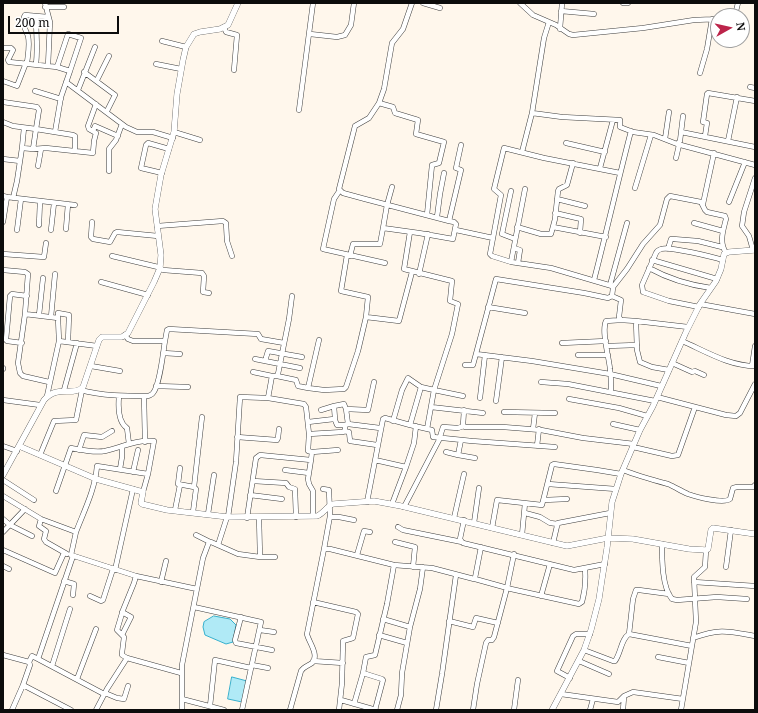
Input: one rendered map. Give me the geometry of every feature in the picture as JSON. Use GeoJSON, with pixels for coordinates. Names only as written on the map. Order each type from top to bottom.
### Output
{"type":"FeatureCollection","features":[{"type":"Feature","properties":{"kind":"street"},"geometry":{"type":"LineString","coordinates":[[40,455],[54,421],[76,420],[81,390],[85,385],[99,340],[102,337],[118,337],[128,333],[158,275],[161,255],[155,209],[162,174],[174,135],[181,69],[186,47],[194,34],[224,28],[230,22],[238,3]]}},
{"type":"Feature","properties":{"kind":"street"},"geometry":{"type":"LineString","coordinates":[[299,110],[313,3]]}},
{"type":"Feature","properties":{"kind":"street"},"geometry":{"type":"LineString","coordinates":[[310,34],[337,36],[345,35],[350,25],[354,3]]}},
{"type":"Feature","properties":{"kind":"street"},"geometry":{"type":"LineString","coordinates":[[385,263],[323,248],[334,199],[340,190],[339,186],[355,126],[369,118],[379,103],[384,89],[392,43],[394,38],[403,29],[412,3]]}},
{"type":"Feature","properties":{"kind":"street"},"geometry":{"type":"LineString","coordinates":[[423,3],[440,8]]}},
{"type":"Feature","properties":{"kind":"street"},"geometry":{"type":"LineString","coordinates":[[520,3],[533,15],[556,25],[569,34],[581,35],[710,19]]}},
{"type":"Feature","properties":{"kind":"street"},"geometry":{"type":"LineString","coordinates":[[560,29],[562,3]]}},
{"type":"Feature","properties":{"kind":"street"},"geometry":{"type":"LineString","coordinates":[[622,3],[628,4]]}},
{"type":"Feature","properties":{"kind":"street"},"geometry":{"type":"LineString","coordinates":[[48,66],[50,22],[45,5],[64,7]]}},
{"type":"Feature","properties":{"kind":"street"},"geometry":{"type":"LineString","coordinates":[[561,11],[594,14]]}},
{"type":"Feature","properties":{"kind":"street"},"geometry":{"type":"LineString","coordinates":[[3,81],[17,86],[26,63],[29,49],[27,34],[24,28],[23,18],[25,15],[48,17]]}},
{"type":"Feature","properties":{"kind":"street"},"geometry":{"type":"LineString","coordinates":[[36,16],[36,64]]}},
{"type":"Feature","properties":{"kind":"street"},"geometry":{"type":"LineString","coordinates":[[522,152],[532,113],[548,22]]}},
{"type":"Feature","properties":{"kind":"street"},"geometry":{"type":"LineString","coordinates":[[224,28],[226,32],[236,35],[234,70]]}},
{"type":"Feature","properties":{"kind":"street"},"geometry":{"type":"LineString","coordinates":[[700,72],[707,49],[710,31]]}},
{"type":"Feature","properties":{"kind":"street"},"geometry":{"type":"LineString","coordinates":[[55,132],[61,99],[81,39],[69,34],[57,67]]}},
{"type":"Feature","properties":{"kind":"street"},"geometry":{"type":"LineString","coordinates":[[162,41],[186,47]]}},
{"type":"Feature","properties":{"kind":"street"},"geometry":{"type":"LineString","coordinates":[[78,90],[95,47]]}},
{"type":"Feature","properties":{"kind":"street"},"geometry":{"type":"LineString","coordinates":[[3,48],[11,48],[13,50],[8,60],[9,62],[57,67],[70,71]]}},
{"type":"Feature","properties":{"kind":"street"},"geometry":{"type":"LineString","coordinates":[[97,80],[109,56]]}},
{"type":"Feature","properties":{"kind":"street"},"geometry":{"type":"LineString","coordinates":[[156,64],[181,69]]}},
{"type":"Feature","properties":{"kind":"street"},"geometry":{"type":"LineString","coordinates":[[84,72],[116,95],[107,111]]}},
{"type":"Feature","properties":{"kind":"street"},"geometry":{"type":"LineString","coordinates":[[66,82],[107,111],[122,124],[137,132],[153,132],[200,140]]}},
{"type":"Feature","properties":{"kind":"street"},"geometry":{"type":"LineString","coordinates":[[35,91],[61,99]]}},
{"type":"Feature","properties":{"kind":"street"},"geometry":{"type":"LineString","coordinates":[[705,136],[707,123],[702,122],[708,92],[755,101]]}},
{"type":"Feature","properties":{"kind":"street"},"geometry":{"type":"LineString","coordinates":[[728,141],[737,97]]}},
{"type":"Feature","properties":{"kind":"street"},"geometry":{"type":"LineString","coordinates":[[3,102],[38,108],[39,110],[33,149]]}},
{"type":"Feature","properties":{"kind":"street"},"geometry":{"type":"LineString","coordinates":[[379,103],[393,107],[395,113],[418,120],[416,134],[444,142],[439,163],[432,165],[426,214]]}},
{"type":"Feature","properties":{"kind":"street"},"geometry":{"type":"LineString","coordinates":[[22,148],[94,153],[96,133],[89,129],[88,126],[96,104]]}},
{"type":"Feature","properties":{"kind":"street"},"geometry":{"type":"LineString","coordinates":[[665,139],[669,112]]}},
{"type":"Feature","properties":{"kind":"street"},"geometry":{"type":"LineString","coordinates":[[532,113],[562,117],[620,120],[620,127],[631,131],[651,135],[678,145],[755,165]]}},
{"type":"Feature","properties":{"kind":"street"},"geometry":{"type":"LineString","coordinates":[[676,158],[683,116]]}},
{"type":"Feature","properties":{"kind":"street"},"geometry":{"type":"LineString","coordinates":[[600,168],[612,120]]}},
{"type":"Feature","properties":{"kind":"street"},"geometry":{"type":"LineString","coordinates":[[3,122],[13,126],[74,136],[75,151]]}},
{"type":"Feature","properties":{"kind":"street"},"geometry":{"type":"LineString","coordinates":[[109,171],[109,149],[118,136],[122,124]]}},
{"type":"Feature","properties":{"kind":"street"},"geometry":{"type":"LineString","coordinates":[[93,131],[95,126],[118,136]]}},
{"type":"Feature","properties":{"kind":"street"},"geometry":{"type":"LineString","coordinates":[[13,198],[24,128]]}},
{"type":"Feature","properties":{"kind":"street"},"geometry":{"type":"LineString","coordinates":[[594,280],[606,237],[631,131]]}},
{"type":"Feature","properties":{"kind":"street"},"geometry":{"type":"LineString","coordinates":[[681,132],[755,146]]}},
{"type":"Feature","properties":{"kind":"street"},"geometry":{"type":"LineString","coordinates":[[635,188],[651,135]]}},
{"type":"Feature","properties":{"kind":"street"},"geometry":{"type":"LineString","coordinates":[[566,143],[605,152]]}},
{"type":"Feature","properties":{"kind":"street"},"geometry":{"type":"LineString","coordinates":[[162,174],[141,168],[146,145],[148,144],[169,149]]}},
{"type":"Feature","properties":{"kind":"street"},"geometry":{"type":"LineString","coordinates":[[449,220],[461,170],[456,168],[461,145]]}},
{"type":"Feature","properties":{"kind":"street"},"geometry":{"type":"LineString","coordinates":[[612,286],[551,268],[511,262],[491,255],[501,195],[494,189],[505,147],[544,158],[620,173]]}},
{"type":"Feature","properties":{"kind":"street"},"geometry":{"type":"LineString","coordinates":[[38,166],[41,149]]}},
{"type":"Feature","properties":{"kind":"street"},"geometry":{"type":"LineString","coordinates":[[702,204],[714,154]]}},
{"type":"Feature","properties":{"kind":"street"},"geometry":{"type":"LineString","coordinates":[[3,159],[20,161]]}},
{"type":"Feature","properties":{"kind":"street"},"geometry":{"type":"LineString","coordinates":[[729,202],[745,162]]}},
{"type":"Feature","properties":{"kind":"street"},"geometry":{"type":"LineString","coordinates":[[517,227],[549,234],[552,232],[559,189],[567,186],[573,163]]}},
{"type":"Feature","properties":{"kind":"street"},"geometry":{"type":"LineString","coordinates":[[437,217],[444,173]]}},
{"type":"Feature","properties":{"kind":"street"},"geometry":{"type":"LineString","coordinates":[[668,248],[671,239],[673,239],[698,242],[724,250],[754,250],[747,232],[742,226],[744,212],[755,178]]}},
{"type":"Feature","properties":{"kind":"street"},"geometry":{"type":"LineString","coordinates":[[253,372],[296,380],[298,386],[308,388],[324,390],[346,388],[358,351],[366,318],[368,297],[341,291],[349,255],[353,244],[380,244],[392,187]]}},
{"type":"Feature","properties":{"kind":"street"},"geometry":{"type":"LineString","coordinates":[[511,262],[525,189]]}},
{"type":"Feature","properties":{"kind":"street"},"geometry":{"type":"LineString","coordinates":[[340,190],[343,193],[456,223],[456,230],[453,239],[383,228]]}},
{"type":"Feature","properties":{"kind":"street"},"geometry":{"type":"LineString","coordinates":[[511,191],[502,234],[515,239]]}},
{"type":"Feature","properties":{"kind":"street"},"geometry":{"type":"LineString","coordinates":[[3,222],[5,196],[75,205]]}},
{"type":"Feature","properties":{"kind":"street"},"geometry":{"type":"LineString","coordinates":[[552,710],[579,661],[590,634],[599,599],[612,502],[622,472],[688,327],[717,279],[721,269],[724,250],[725,216],[707,212],[701,202],[674,196],[668,197],[660,225],[643,244],[627,269],[612,286]]}},
{"type":"Feature","properties":{"kind":"street"},"geometry":{"type":"LineString","coordinates":[[17,230],[21,199]]}},
{"type":"Feature","properties":{"kind":"street"},"geometry":{"type":"LineString","coordinates":[[557,199],[585,206]]}},
{"type":"Feature","properties":{"kind":"street"},"geometry":{"type":"LineString","coordinates":[[39,225],[40,201]]}},
{"type":"Feature","properties":{"kind":"street"},"geometry":{"type":"LineString","coordinates":[[52,230],[54,202]]}},
{"type":"Feature","properties":{"kind":"street"},"geometry":{"type":"LineString","coordinates":[[66,229],[68,204]]}},
{"type":"Feature","properties":{"kind":"street"},"geometry":{"type":"LineString","coordinates":[[555,213],[581,220],[580,233]]}},
{"type":"Feature","properties":{"kind":"street"},"geometry":{"type":"LineString","coordinates":[[157,226],[224,221],[226,223],[227,241],[232,256]]}},
{"type":"Feature","properties":{"kind":"street"},"geometry":{"type":"LineString","coordinates":[[92,222],[91,238],[93,239],[110,242],[117,232],[158,236]]}},
{"type":"Feature","properties":{"kind":"street"},"geometry":{"type":"LineString","coordinates":[[612,296],[612,286],[627,223]]}},
{"type":"Feature","properties":{"kind":"street"},"geometry":{"type":"LineString","coordinates":[[694,223],[724,231]]}},
{"type":"Feature","properties":{"kind":"street"},"geometry":{"type":"LineString","coordinates":[[553,227],[606,237]]}},
{"type":"Feature","properties":{"kind":"street"},"geometry":{"type":"LineString","coordinates":[[456,230],[493,238]]}},
{"type":"Feature","properties":{"kind":"street"},"geometry":{"type":"LineString","coordinates":[[410,232],[404,268],[405,270],[452,281],[450,301],[458,304],[452,334],[434,390],[427,428]]}},
{"type":"Feature","properties":{"kind":"street"},"geometry":{"type":"LineString","coordinates":[[419,274],[428,234]]}},
{"type":"Feature","properties":{"kind":"street"},"geometry":{"type":"LineString","coordinates":[[3,254],[44,257],[46,243]]}},
{"type":"Feature","properties":{"kind":"street"},"geometry":{"type":"LineString","coordinates":[[514,248],[520,250],[518,263]]}},
{"type":"Feature","properties":{"kind":"street"},"geometry":{"type":"LineString","coordinates":[[723,260],[706,255],[668,248],[659,249],[652,260],[642,285],[643,292],[669,301],[755,314]]}},
{"type":"Feature","properties":{"kind":"street"},"geometry":{"type":"LineString","coordinates":[[112,256],[160,268],[204,274],[203,292],[209,293]]}},
{"type":"Feature","properties":{"kind":"street"},"geometry":{"type":"LineString","coordinates":[[652,260],[717,279]]}},
{"type":"Feature","properties":{"kind":"street"},"geometry":{"type":"LineString","coordinates":[[649,268],[663,276],[691,285],[711,288]]}},
{"type":"Feature","properties":{"kind":"street"},"geometry":{"type":"LineString","coordinates":[[3,270],[27,272],[28,275],[26,314],[18,363],[20,374],[49,382]]}},
{"type":"Feature","properties":{"kind":"street"},"geometry":{"type":"LineString","coordinates":[[366,318],[399,322],[412,272]]}},
{"type":"Feature","properties":{"kind":"street"},"geometry":{"type":"LineString","coordinates":[[51,317],[55,274]]}},
{"type":"Feature","properties":{"kind":"street"},"geometry":{"type":"LineString","coordinates":[[39,315],[43,278]]}},
{"type":"Feature","properties":{"kind":"street"},"geometry":{"type":"LineString","coordinates":[[465,365],[472,365],[495,280],[497,279],[608,298],[612,296],[621,300],[619,318],[621,320]]}},
{"type":"Feature","properties":{"kind":"street"},"geometry":{"type":"LineString","coordinates":[[101,282],[148,295]]}},
{"type":"Feature","properties":{"kind":"street"},"geometry":{"type":"LineString","coordinates":[[22,343],[7,342],[5,339],[10,295],[27,296]]}},
{"type":"Feature","properties":{"kind":"street"},"geometry":{"type":"LineString","coordinates":[[268,398],[280,364],[292,296]]}},
{"type":"Feature","properties":{"kind":"street"},"geometry":{"type":"LineString","coordinates":[[488,307],[525,312]]}},
{"type":"Feature","properties":{"kind":"street"},"geometry":{"type":"LineString","coordinates":[[3,310],[9,311]]}},
{"type":"Feature","properties":{"kind":"street"},"geometry":{"type":"LineString","coordinates":[[47,396],[59,341],[58,313],[69,315],[68,342]]}},
{"type":"Feature","properties":{"kind":"street"},"geometry":{"type":"LineString","coordinates":[[26,314],[58,318]]}},
{"type":"Feature","properties":{"kind":"street"},"geometry":{"type":"LineString","coordinates":[[611,391],[606,344],[606,321],[636,320],[688,327]]}},
{"type":"Feature","properties":{"kind":"street"},"geometry":{"type":"LineString","coordinates":[[636,320],[637,344],[640,362],[652,367],[669,370]]}},
{"type":"Feature","properties":{"kind":"street"},"geometry":{"type":"LineString","coordinates":[[3,475],[40,405],[47,396],[55,391],[81,390],[95,394],[119,396],[144,396],[154,393],[167,330],[169,329],[258,334],[261,339],[284,343]]}},
{"type":"Feature","properties":{"kind":"street"},"geometry":{"type":"LineString","coordinates":[[125,335],[128,339],[133,341],[165,340]]}},
{"type":"Feature","properties":{"kind":"street"},"geometry":{"type":"LineString","coordinates":[[308,388],[319,340]]}},
{"type":"Feature","properties":{"kind":"street"},"geometry":{"type":"LineString","coordinates":[[59,341],[97,346]]}},
{"type":"Feature","properties":{"kind":"street"},"geometry":{"type":"LineString","coordinates":[[682,341],[716,357],[753,366],[755,346]]}},
{"type":"Feature","properties":{"kind":"street"},"geometry":{"type":"LineString","coordinates":[[64,390],[77,343]]}},
{"type":"Feature","properties":{"kind":"street"},"geometry":{"type":"LineString","coordinates":[[562,343],[637,344]]}},
{"type":"Feature","properties":{"kind":"street"},"geometry":{"type":"LineString","coordinates":[[265,361],[268,351],[302,358]]}},
{"type":"Feature","properties":{"kind":"street"},"geometry":{"type":"LineString","coordinates":[[163,353],[180,354]]}},
{"type":"Feature","properties":{"kind":"street"},"geometry":{"type":"LineString","coordinates":[[476,354],[610,374],[662,386]]}},
{"type":"Feature","properties":{"kind":"street"},"geometry":{"type":"LineString","coordinates":[[480,398],[485,355]]}},
{"type":"Feature","properties":{"kind":"street"},"geometry":{"type":"LineString","coordinates":[[578,355],[608,355]]}},
{"type":"Feature","properties":{"kind":"street"},"geometry":{"type":"LineString","coordinates":[[496,401],[502,357]]}},
{"type":"Feature","properties":{"kind":"street"},"geometry":{"type":"LineString","coordinates":[[255,359],[300,368]]}},
{"type":"Feature","properties":{"kind":"street"},"geometry":{"type":"LineString","coordinates":[[672,363],[692,372],[696,371],[704,375]]}},
{"type":"Feature","properties":{"kind":"street"},"geometry":{"type":"LineString","coordinates":[[91,366],[120,372]]}},
{"type":"Feature","properties":{"kind":"street"},"geometry":{"type":"LineString","coordinates":[[393,421],[402,390],[408,378],[421,387],[463,396]]}},
{"type":"Feature","properties":{"kind":"street"},"geometry":{"type":"LineString","coordinates":[[346,409],[368,409],[374,382]]}},
{"type":"Feature","properties":{"kind":"street"},"geometry":{"type":"LineString","coordinates":[[541,382],[568,384],[611,391],[695,407],[726,415],[738,416],[755,385]]}},
{"type":"Feature","properties":{"kind":"street"},"geometry":{"type":"LineString","coordinates":[[156,386],[188,387]]}},
{"type":"Feature","properties":{"kind":"street"},"geometry":{"type":"LineString","coordinates":[[410,425],[421,387]]}},
{"type":"Feature","properties":{"kind":"street"},"geometry":{"type":"LineString","coordinates":[[119,396],[119,411],[123,425],[128,428],[129,444]]}},
{"type":"Feature","properties":{"kind":"street"},"geometry":{"type":"LineString","coordinates":[[144,396],[145,442]]}},
{"type":"Feature","properties":{"kind":"street"},"geometry":{"type":"LineString","coordinates":[[218,545],[228,517],[236,462],[239,397],[268,398],[305,404],[309,434],[308,450],[312,452],[338,450]]}},
{"type":"Feature","properties":{"kind":"street"},"geometry":{"type":"LineString","coordinates":[[569,399],[619,408],[647,416]]}},
{"type":"Feature","properties":{"kind":"street"},"geometry":{"type":"LineString","coordinates":[[3,400],[40,405]]}},
{"type":"Feature","properties":{"kind":"street"},"geometry":{"type":"LineString","coordinates":[[321,410],[345,404],[346,424],[344,432]]}},
{"type":"Feature","properties":{"kind":"street"},"geometry":{"type":"LineString","coordinates":[[334,406],[336,425],[346,424],[380,428]]}},
{"type":"Feature","properties":{"kind":"street"},"geometry":{"type":"LineString","coordinates":[[431,407],[483,413]]}},
{"type":"Feature","properties":{"kind":"street"},"geometry":{"type":"LineString","coordinates":[[404,507],[440,438],[443,427],[458,428],[464,426],[533,429],[633,446],[672,456],[678,455],[695,407]]}},
{"type":"Feature","properties":{"kind":"street"},"geometry":{"type":"LineString","coordinates":[[464,410],[464,426]]}},
{"type":"Feature","properties":{"kind":"street"},"geometry":{"type":"LineString","coordinates":[[504,412],[555,413]]}},
{"type":"Feature","properties":{"kind":"street"},"geometry":{"type":"LineString","coordinates":[[533,429],[535,413]]}},
{"type":"Feature","properties":{"kind":"street"},"geometry":{"type":"LineString","coordinates":[[193,512],[196,490],[194,487],[202,417]]}},
{"type":"Feature","properties":{"kind":"street"},"geometry":{"type":"LineString","coordinates":[[368,502],[380,428],[384,418],[427,428],[433,431],[433,437],[555,447]]}},
{"type":"Feature","properties":{"kind":"street"},"geometry":{"type":"LineString","coordinates":[[308,422],[335,419]]}},
{"type":"Feature","properties":{"kind":"street"},"geometry":{"type":"LineString","coordinates":[[613,424],[640,430]]}},
{"type":"Feature","properties":{"kind":"street"},"geometry":{"type":"LineString","coordinates":[[392,504],[414,443],[416,426]]}},
{"type":"Feature","properties":{"kind":"street"},"geometry":{"type":"LineString","coordinates":[[237,437],[276,440],[278,438],[278,429]]}},
{"type":"Feature","properties":{"kind":"street"},"geometry":{"type":"LineString","coordinates":[[537,446],[539,430]]}},
{"type":"Feature","properties":{"kind":"street"},"geometry":{"type":"LineString","coordinates":[[79,450],[84,434],[102,437],[112,431]]}},
{"type":"Feature","properties":{"kind":"street"},"geometry":{"type":"LineString","coordinates":[[309,434],[349,432],[350,441],[377,445]]}},
{"type":"Feature","properties":{"kind":"street"},"geometry":{"type":"LineString","coordinates":[[56,491],[70,449],[103,451],[152,440],[154,442],[141,504],[175,510],[247,518],[313,516],[320,515],[330,507],[374,501],[464,520],[567,546],[608,538],[633,539],[689,549],[706,550]]}},
{"type":"Feature","properties":{"kind":"street"},"geometry":{"type":"LineString","coordinates":[[458,455],[461,440]]}},
{"type":"Feature","properties":{"kind":"street"},"geometry":{"type":"LineString","coordinates":[[3,446],[18,448],[40,455],[96,478],[143,492]]}},
{"type":"Feature","properties":{"kind":"street"},"geometry":{"type":"LineString","coordinates":[[120,470],[122,446]]}},
{"type":"Feature","properties":{"kind":"street"},"geometry":{"type":"LineString","coordinates":[[133,472],[138,450]]}},
{"type":"Feature","properties":{"kind":"street"},"geometry":{"type":"LineString","coordinates":[[312,452],[308,482],[313,491],[313,516]]}},
{"type":"Feature","properties":{"kind":"street"},"geometry":{"type":"LineString","coordinates":[[446,452],[475,458]]}},
{"type":"Feature","properties":{"kind":"street"},"geometry":{"type":"LineString","coordinates":[[247,518],[256,458],[258,455],[310,460]]}},
{"type":"Feature","properties":{"kind":"street"},"geometry":{"type":"LineString","coordinates":[[375,460],[406,467]]}},
{"type":"Feature","properties":{"kind":"street"},"geometry":{"type":"LineString","coordinates":[[492,528],[497,500],[541,505],[544,500],[552,466],[556,464],[622,472],[681,489],[686,493],[702,498],[726,501],[730,499],[733,488],[753,487],[755,485]]}},
{"type":"Feature","properties":{"kind":"street"},"geometry":{"type":"LineString","coordinates":[[38,659],[72,555],[76,532],[96,478],[97,466],[148,474]]}},
{"type":"Feature","properties":{"kind":"street"},"geometry":{"type":"LineString","coordinates":[[175,510],[180,485],[178,483],[180,468]]}},
{"type":"Feature","properties":{"kind":"street"},"geometry":{"type":"LineString","coordinates":[[285,470],[309,473]]}},
{"type":"Feature","properties":{"kind":"street"},"geometry":{"type":"LineString","coordinates":[[454,518],[464,474]]}},
{"type":"Feature","properties":{"kind":"street"},"geometry":{"type":"LineString","coordinates":[[208,514],[214,475]]}},
{"type":"Feature","properties":{"kind":"street"},"geometry":{"type":"LineString","coordinates":[[3,480],[34,500]]}},
{"type":"Feature","properties":{"kind":"street"},"geometry":{"type":"LineString","coordinates":[[253,481],[286,482],[289,487],[295,488],[296,517]]}},
{"type":"Feature","properties":{"kind":"street"},"geometry":{"type":"LineString","coordinates":[[548,484],[616,489]]}},
{"type":"Feature","properties":{"kind":"street"},"geometry":{"type":"LineString","coordinates":[[180,485],[194,487]]}},
{"type":"Feature","properties":{"kind":"street"},"geometry":{"type":"LineString","coordinates":[[474,523],[479,488]]}},
{"type":"Feature","properties":{"kind":"street"},"geometry":{"type":"LineString","coordinates":[[313,661],[313,647],[306,634],[330,516],[329,490],[323,489]]}},
{"type":"Feature","properties":{"kind":"street"},"geometry":{"type":"LineString","coordinates":[[90,596],[101,600],[104,599],[114,570],[133,490]]}},
{"type":"Feature","properties":{"kind":"street"},"geometry":{"type":"LineString","coordinates":[[250,495],[282,499]]}},
{"type":"Feature","properties":{"kind":"street"},"geometry":{"type":"LineString","coordinates":[[3,496],[41,519],[76,532]]}},
{"type":"Feature","properties":{"kind":"street"},"geometry":{"type":"LineString","coordinates":[[544,500],[567,499]]}},
{"type":"Feature","properties":{"kind":"street"},"geometry":{"type":"LineString","coordinates":[[522,535],[525,503]]}},
{"type":"Feature","properties":{"kind":"street"},"geometry":{"type":"LineString","coordinates":[[3,532],[25,509]]}},
{"type":"Feature","properties":{"kind":"street"},"geometry":{"type":"LineString","coordinates":[[525,513],[540,517],[550,523],[558,524],[610,518]]}},
{"type":"Feature","properties":{"kind":"street"},"geometry":{"type":"LineString","coordinates":[[330,516],[354,520]]}},
{"type":"Feature","properties":{"kind":"street"},"geometry":{"type":"LineString","coordinates":[[258,517],[260,557]]}},
{"type":"Feature","properties":{"kind":"street"},"geometry":{"type":"LineString","coordinates":[[3,519],[10,525],[32,536]]}},
{"type":"Feature","properties":{"kind":"street"},"geometry":{"type":"LineString","coordinates":[[41,519],[39,526],[46,531],[44,539],[46,542],[64,553],[136,576],[197,589]]}},
{"type":"Feature","properties":{"kind":"street"},"geometry":{"type":"LineString","coordinates":[[462,542],[460,539],[464,520]]}},
{"type":"Feature","properties":{"kind":"street"},"geometry":{"type":"LineString","coordinates":[[553,543],[558,524]]}},
{"type":"Feature","properties":{"kind":"street"},"geometry":{"type":"LineString","coordinates":[[398,527],[403,530],[514,554],[574,570],[604,564]]}},
{"type":"Feature","properties":{"kind":"street"},"geometry":{"type":"LineString","coordinates":[[681,710],[696,622],[694,582],[696,574],[702,571],[705,567],[706,550],[708,549],[711,530],[719,528],[755,534]]}},
{"type":"Feature","properties":{"kind":"street"},"geometry":{"type":"LineString","coordinates":[[726,567],[731,530]]}},
{"type":"Feature","properties":{"kind":"street"},"geometry":{"type":"LineString","coordinates":[[357,555],[364,531],[370,532]]}},
{"type":"Feature","properties":{"kind":"street"},"geometry":{"type":"LineString","coordinates":[[196,535],[238,554],[260,557],[275,557]]}},
{"type":"Feature","properties":{"kind":"street"},"geometry":{"type":"LineString","coordinates":[[182,710],[181,673],[184,650],[203,558],[210,542]]}},
{"type":"Feature","properties":{"kind":"street"},"geometry":{"type":"LineString","coordinates":[[395,542],[415,547],[413,567]]}},
{"type":"Feature","properties":{"kind":"street"},"geometry":{"type":"LineString","coordinates":[[662,544],[662,564],[669,594],[672,599],[677,600],[717,597],[747,599]]}},
{"type":"Feature","properties":{"kind":"street"},"geometry":{"type":"LineString","coordinates":[[475,579],[481,547]]}},
{"type":"Feature","properties":{"kind":"street"},"geometry":{"type":"LineString","coordinates":[[324,549],[357,555],[394,565],[432,568],[507,588],[577,604],[581,604],[586,583],[585,568]]}},
{"type":"Feature","properties":{"kind":"street"},"geometry":{"type":"LineString","coordinates":[[3,550],[55,573],[64,553]]}},
{"type":"Feature","properties":{"kind":"street"},"geometry":{"type":"LineString","coordinates":[[473,710],[486,643],[488,640],[493,638],[498,623],[514,554]]}},
{"type":"Feature","properties":{"kind":"street"},"geometry":{"type":"LineString","coordinates":[[161,582],[166,561]]}},
{"type":"Feature","properties":{"kind":"street"},"geometry":{"type":"LineString","coordinates":[[541,596],[550,564]]}},
{"type":"Feature","properties":{"kind":"street"},"geometry":{"type":"LineString","coordinates":[[354,704],[366,657],[375,654],[394,565]]}},
{"type":"Feature","properties":{"kind":"street"},"geometry":{"type":"LineString","coordinates":[[3,566],[9,569]]}},
{"type":"Feature","properties":{"kind":"street"},"geometry":{"type":"LineString","coordinates":[[396,710],[401,695],[402,673],[407,643],[420,589],[423,567]]}},
{"type":"Feature","properties":{"kind":"street"},"geometry":{"type":"LineString","coordinates":[[436,710],[456,575]]}},
{"type":"Feature","properties":{"kind":"street"},"geometry":{"type":"LineString","coordinates":[[136,576],[122,612],[117,630],[124,638],[122,655],[127,658],[181,673]]}},
{"type":"Feature","properties":{"kind":"street"},"geometry":{"type":"LineString","coordinates":[[64,581],[74,584],[73,595]]}},
{"type":"Feature","properties":{"kind":"street"},"geometry":{"type":"LineString","coordinates":[[694,582],[755,586]]}},
{"type":"Feature","properties":{"kind":"street"},"geometry":{"type":"LineString","coordinates":[[584,650],[615,661],[624,638],[629,634],[633,599],[636,590],[669,594]]}},
{"type":"Feature","properties":{"kind":"street"},"geometry":{"type":"LineString","coordinates":[[313,602],[356,612],[358,614],[353,638],[343,642],[341,700],[339,710]]}},
{"type":"Feature","properties":{"kind":"street"},"geometry":{"type":"LineString","coordinates":[[194,606],[261,620],[242,710]]}},
{"type":"Feature","properties":{"kind":"street"},"geometry":{"type":"LineString","coordinates":[[52,666],[70,609]]}},
{"type":"Feature","properties":{"kind":"street"},"geometry":{"type":"LineString","coordinates":[[122,612],[131,616],[122,635]]}},
{"type":"Feature","properties":{"kind":"street"},"geometry":{"type":"LineString","coordinates":[[241,617],[235,642],[256,648],[272,650]]}},
{"type":"Feature","properties":{"kind":"street"},"geometry":{"type":"LineString","coordinates":[[450,621],[473,627],[476,618],[498,623]]}},
{"type":"Feature","properties":{"kind":"street"},"geometry":{"type":"LineString","coordinates":[[383,619],[410,626]]}},
{"type":"Feature","properties":{"kind":"street"},"geometry":{"type":"LineString","coordinates":[[77,679],[96,629]]}},
{"type":"Feature","properties":{"kind":"street"},"geometry":{"type":"LineString","coordinates":[[260,630],[274,632]]}},
{"type":"Feature","properties":{"kind":"street"},"geometry":{"type":"LineString","coordinates":[[693,638],[719,631],[731,631],[755,636]]}},
{"type":"Feature","properties":{"kind":"street"},"geometry":{"type":"LineString","coordinates":[[570,678],[557,671],[573,636],[576,634],[590,634]]}},
{"type":"Feature","properties":{"kind":"street"},"geometry":{"type":"LineString","coordinates":[[629,634],[692,646]]}},
{"type":"Feature","properties":{"kind":"street"},"geometry":{"type":"LineString","coordinates":[[379,635],[407,643]]}},
{"type":"Feature","properties":{"kind":"street"},"geometry":{"type":"LineString","coordinates":[[3,655],[29,662]]}},
{"type":"Feature","properties":{"kind":"street"},"geometry":{"type":"LineString","coordinates":[[12,710],[30,665],[29,662],[33,656],[104,694],[116,698],[124,699],[128,686]]}},
{"type":"Feature","properties":{"kind":"street"},"geometry":{"type":"LineString","coordinates":[[658,657],[689,663]]}},
{"type":"Feature","properties":{"kind":"street"},"geometry":{"type":"LineString","coordinates":[[96,710],[104,694],[127,658]]}},
{"type":"Feature","properties":{"kind":"street"},"geometry":{"type":"LineString","coordinates":[[210,706],[215,660],[268,668]]}},
{"type":"Feature","properties":{"kind":"street"},"geometry":{"type":"LineString","coordinates":[[290,710],[301,671],[306,665],[313,661],[343,663]]}},
{"type":"Feature","properties":{"kind":"street"},"geometry":{"type":"LineString","coordinates":[[579,661],[609,674]]}},
{"type":"Feature","properties":{"kind":"street"},"geometry":{"type":"LineString","coordinates":[[341,700],[376,710],[383,679],[363,673]]}},
{"type":"Feature","properties":{"kind":"street"},"geometry":{"type":"LineString","coordinates":[[514,710],[518,680]]}},
{"type":"Feature","properties":{"kind":"street"},"geometry":{"type":"LineString","coordinates":[[22,685],[71,710]]}},
{"type":"Feature","properties":{"kind":"street"},"geometry":{"type":"LineString","coordinates":[[561,694],[618,702],[624,696],[633,692],[683,699]]}},
{"type":"Feature","properties":{"kind":"street"},"geometry":{"type":"LineString","coordinates":[[623,710],[624,696]]}},
{"type":"Feature","properties":{"kind":"street"},"geometry":{"type":"LineString","coordinates":[[182,699],[224,710]]}},
{"type":"Feature","properties":{"kind":"street"},"geometry":{"type":"LineString","coordinates":[[590,710],[593,699]]}},
{"type":"Feature","properties":{"kind":"water"},"geometry":{"type":"Polygon","coordinates":[[[214,616],[230,619],[236,625],[233,642],[226,644],[205,635],[203,627],[204,622],[214,616]]]}},
{"type":"Feature","properties":{"kind":"water"},"geometry":{"type":"Polygon","coordinates":[[[232,677],[247,681],[242,702],[228,699],[232,677]]]}}]}
